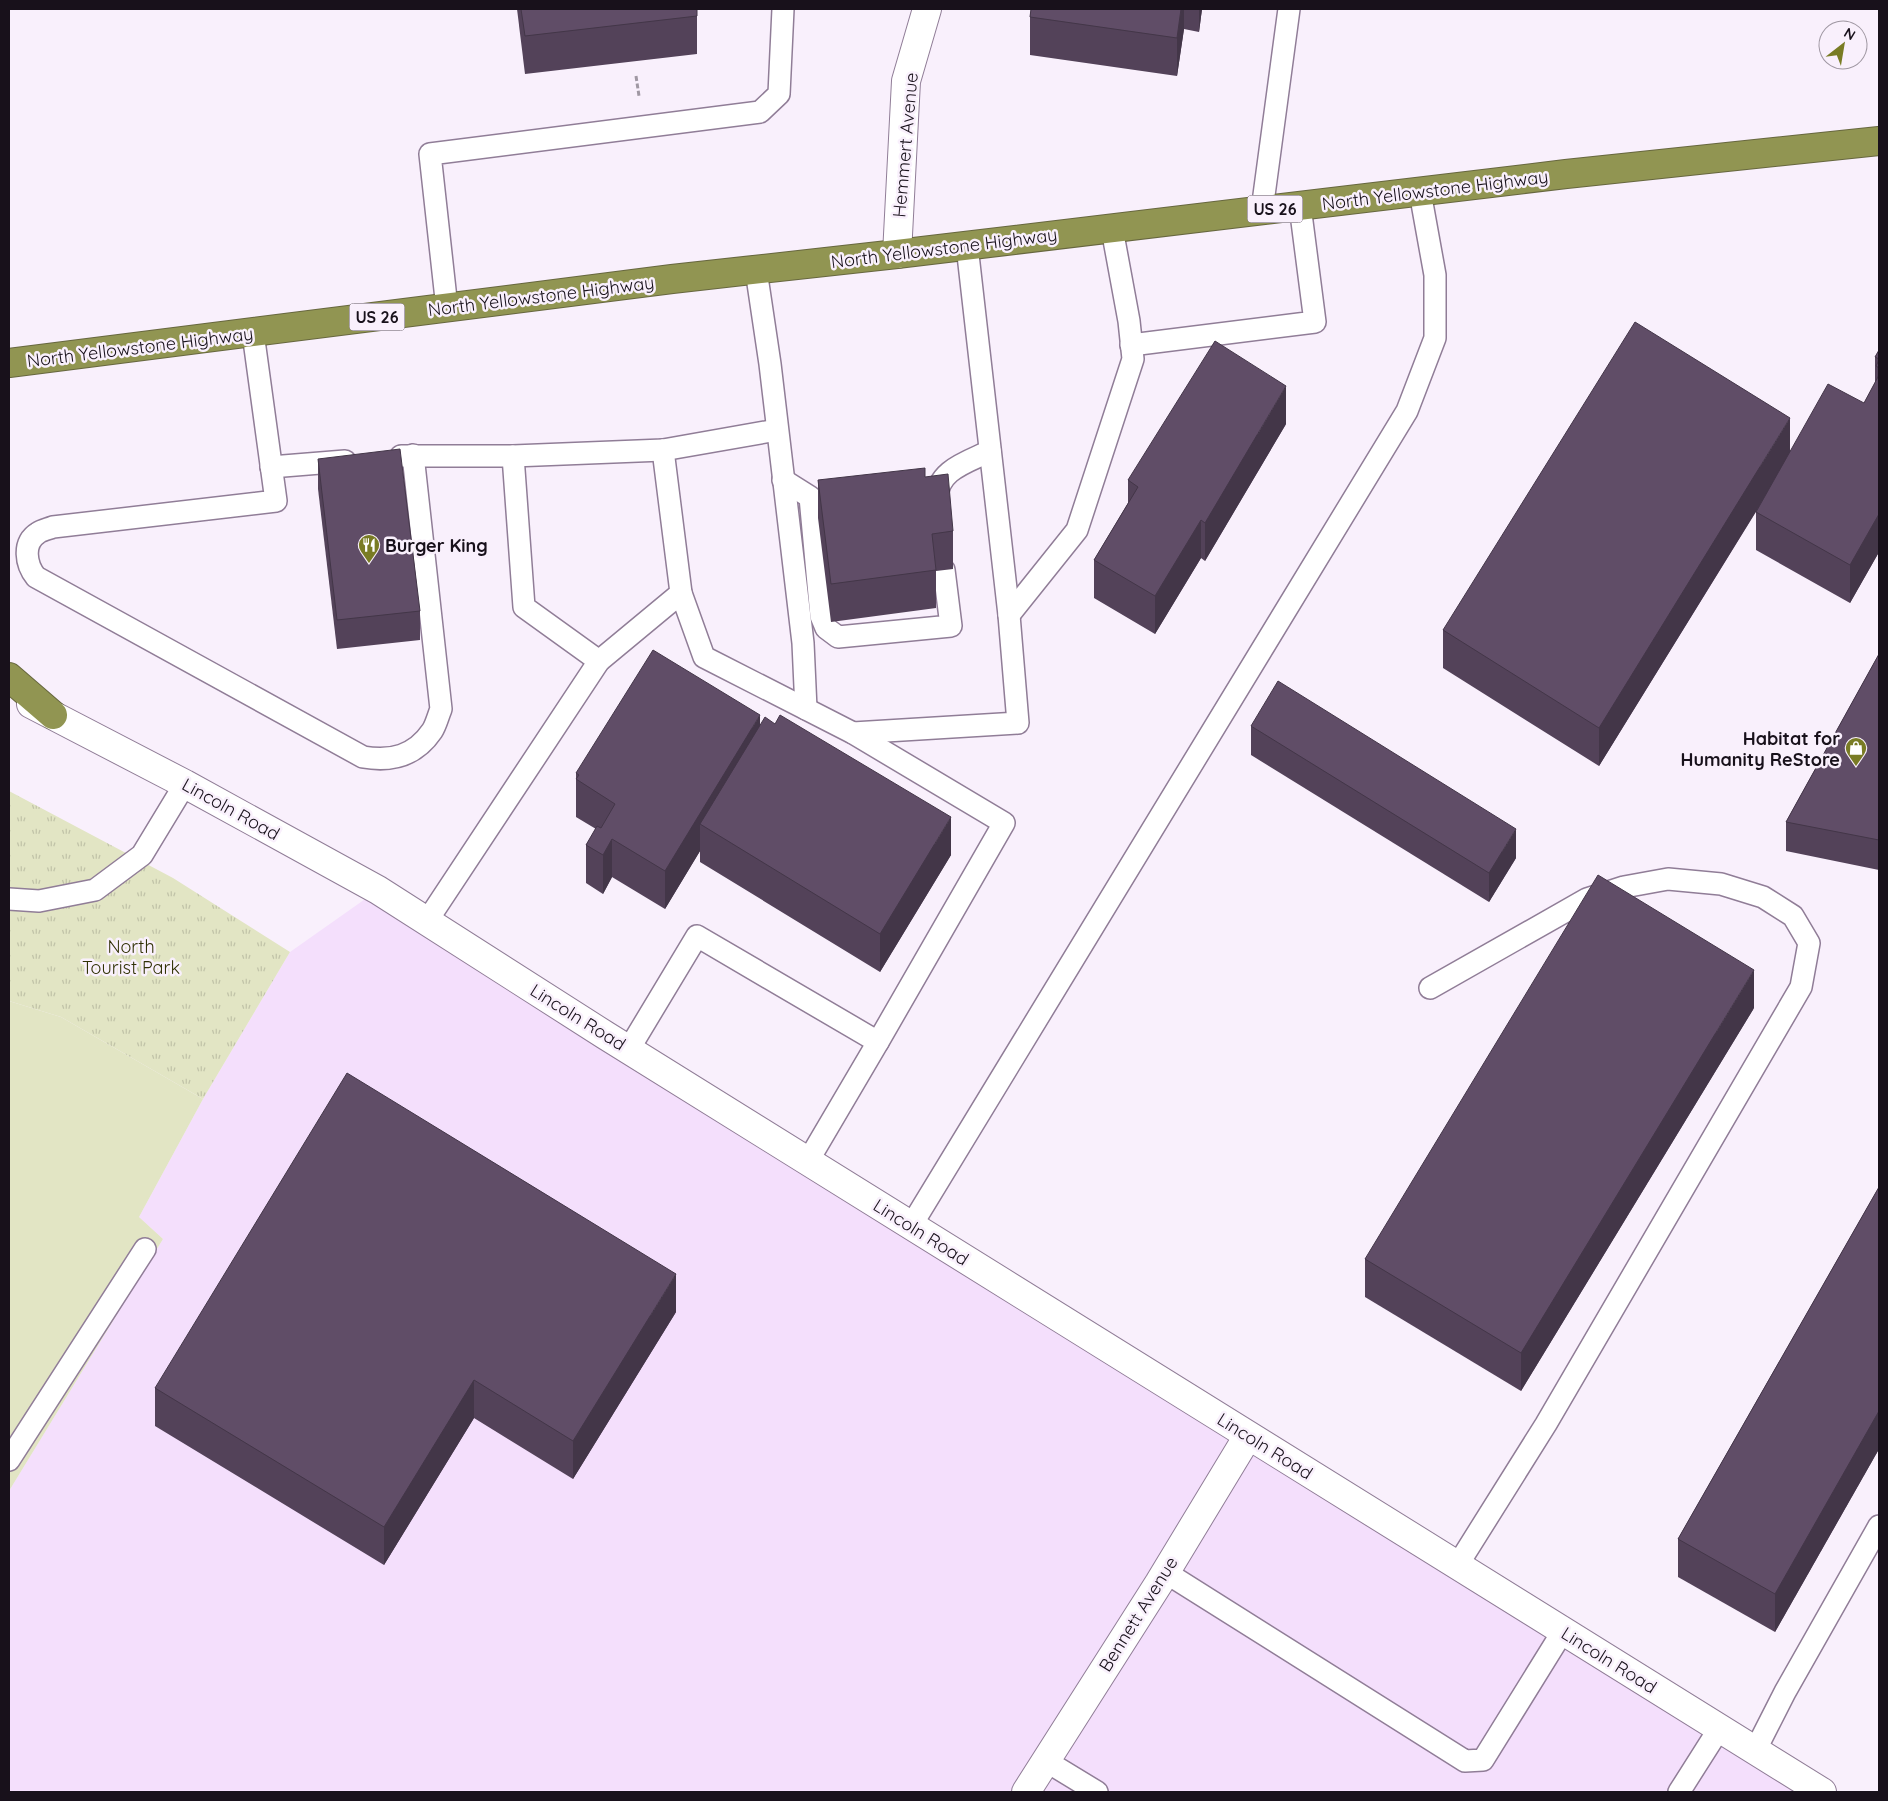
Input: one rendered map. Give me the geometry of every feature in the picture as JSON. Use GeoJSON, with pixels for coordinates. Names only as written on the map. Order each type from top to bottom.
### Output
{"type":"FeatureCollection","features":[{"type":"Feature","properties":{"kind":"highway","name":"North Yellowstone Highway"},"geometry":{"type":"LineString","coordinates":[[9,363],[756,270],[1566,174],[1879,141]]}},
{"type":"Feature","properties":{"kind":"highway"},"geometry":{"type":"LineString","coordinates":[[9,677],[53,715]]}},
{"type":"Feature","properties":{"kind":"main road","name":"Hemmert Avenue"},"geometry":{"type":"LineString","coordinates":[[896,254],[906,81],[927,9]]}},
{"type":"Feature","properties":{"kind":"main road","name":"Lincoln Road"},"geometry":{"type":"LineString","coordinates":[[9,692],[185,784],[378,890],[911,1226],[1822,1792]]}},
{"type":"Feature","properties":{"kind":"main road","name":"Bennett Avenue"},"geometry":{"type":"LineString","coordinates":[[1026,1792],[1165,1572],[1248,1436]]}},
{"type":"Feature","properties":{"kind":"lane"},"geometry":{"type":"LineString","coordinates":[[447,308],[430,154],[760,112],[779,94],[783,9]]}},
{"type":"Feature","properties":{"kind":"lane"},"geometry":{"type":"LineString","coordinates":[[1262,210],[1289,9]]}},
{"type":"Feature","properties":{"kind":"lane"},"geometry":{"type":"LineString","coordinates":[[911,1226],[1407,411],[1434,338],[1435,275],[1420,192]]}},
{"type":"Feature","properties":{"kind":"lane"},"geometry":{"type":"LineString","coordinates":[[1131,345],[1315,322],[1300,206]]}},
{"type":"Feature","properties":{"kind":"lane"},"geometry":{"type":"LineString","coordinates":[[1009,615],[1077,530],[1133,359],[1129,321],[1112,229]]}},
{"type":"Feature","properties":{"kind":"lane"},"geometry":{"type":"LineString","coordinates":[[853,733],[1018,723],[1009,615],[967,246]]}},
{"type":"Feature","properties":{"kind":"lane"},"geometry":{"type":"LineString","coordinates":[[756,270],[770,364],[803,643],[806,709]]}},
{"type":"Feature","properties":{"kind":"lane"},"geometry":{"type":"LineString","coordinates":[[253,333],[276,501],[53,527],[36,533],[29,546],[27,560],[30,570],[36,577],[363,757],[379,760],[399,758],[418,747],[433,730],[440,709],[413,455]]}},
{"type":"Feature","properties":{"kind":"lane"},"geometry":{"type":"LineString","coordinates":[[271,467],[413,455],[513,456],[663,450],[777,430]]}},
{"type":"Feature","properties":{"kind":"lane"},"geometry":{"type":"LineString","coordinates":[[663,450],[681,593],[704,657],[853,733],[1004,823],[808,1161]]}},
{"type":"Feature","properties":{"kind":"lane"},"geometry":{"type":"LineString","coordinates":[[938,513],[937,491],[950,470],[990,451]]}},
{"type":"Feature","properties":{"kind":"lane"},"geometry":{"type":"LineString","coordinates":[[513,456],[524,607],[600,661]]}},
{"type":"Feature","properties":{"kind":"lane"},"geometry":{"type":"LineString","coordinates":[[783,480],[810,497],[821,616],[826,628],[838,637],[951,626],[944,570]]}},
{"type":"Feature","properties":{"kind":"lane"},"geometry":{"type":"LineString","coordinates":[[427,921],[600,661],[681,593]]}},
{"type":"Feature","properties":{"kind":"lane"},"geometry":{"type":"LineString","coordinates":[[9,899],[39,901],[95,890],[142,855],[185,784]]}},
{"type":"Feature","properties":{"kind":"lane"},"geometry":{"type":"LineString","coordinates":[[1430,988],[1587,899],[1624,887],[1668,879],[1721,884],[1763,897],[1793,916],[1809,943],[1801,988],[1546,1424],[1457,1566]]}},
{"type":"Feature","properties":{"kind":"lane"},"geometry":{"type":"LineString","coordinates":[[629,1049],[697,936],[878,1042]]}},
{"type":"Feature","properties":{"kind":"lane"},"geometry":{"type":"LineString","coordinates":[[9,1460],[145,1249]]}},
{"type":"Feature","properties":{"kind":"lane"},"geometry":{"type":"LineString","coordinates":[[1755,1751],[1785,1692],[1879,1526]]}},
{"type":"Feature","properties":{"kind":"lane"},"geometry":{"type":"LineString","coordinates":[[1165,1572],[1465,1760],[1483,1760],[1563,1631]]}},
{"type":"Feature","properties":{"kind":"lane"},"geometry":{"type":"LineString","coordinates":[[1679,1792],[1719,1729]]}},
{"type":"Feature","properties":{"kind":"lane"},"geometry":{"type":"LineString","coordinates":[[1046,1761],[1097,1792]]}},
{"type":"Feature","properties":{"kind":"path"},"geometry":{"type":"LineString","coordinates":[[636,76],[639,99]]}},
{"type":"Feature","properties":{"kind":"shaded area"},"geometry":{"type":"Polygon","coordinates":[[[378,890],[1822,1792],[9,1792],[9,1491],[163,1239],[139,1217],[203,1099],[290,952],[378,890]]]}},
{"type":"Feature","properties":{"kind":"green space","name":"North Tourist Park"},"geometry":{"type":"Polygon","coordinates":[[[9,791],[173,878],[290,952],[203,1099],[61,1017],[9,1001],[9,791]]]}},
{"type":"Feature","properties":{"kind":"green space"},"geometry":{"type":"Polygon","coordinates":[[[9,1001],[61,1017],[203,1099],[139,1217],[163,1239],[9,1491],[9,1001]]]}},
{"type":"Feature","properties":{"kind":"building"},"geometry":{"type":"Polygon","coordinates":[[[521,9],[697,9],[697,16],[525,36],[521,9]]]}},
{"type":"Feature","properties":{"kind":"building"},"geometry":{"type":"Polygon","coordinates":[[[1031,9],[1181,9],[1177,38],[1030,17],[1031,9]]]}},
{"type":"Feature","properties":{"kind":"building"},"geometry":{"type":"Polygon","coordinates":[[[1635,322],[1790,418],[1599,728],[1443,630],[1635,322]]]}},
{"type":"Feature","properties":{"kind":"building"},"geometry":{"type":"Polygon","coordinates":[[[1215,341],[1286,386],[1205,523],[1201,520],[1155,596],[1094,560],[1138,487],[1128,480],[1215,341]]]}},
{"type":"Feature","properties":{"kind":"building"},"geometry":{"type":"Polygon","coordinates":[[[1879,350],[1879,359],[1875,357],[1879,350]]]}},
{"type":"Feature","properties":{"kind":"building"},"geometry":{"type":"Polygon","coordinates":[[[1879,375],[1879,514],[1850,565],[1756,512],[1828,384],[1864,403],[1879,375]]]}},
{"type":"Feature","properties":{"kind":"building","name":"Burger King"},"geometry":{"type":"Polygon","coordinates":[[[400,449],[420,611],[337,620],[318,459],[400,449]]]}},
{"type":"Feature","properties":{"kind":"building"},"geometry":{"type":"Polygon","coordinates":[[[925,468],[925,477],[948,474],[953,531],[932,534],[936,570],[831,584],[818,480],[925,468]]]}},
{"type":"Feature","properties":{"kind":"building"},"geometry":{"type":"Polygon","coordinates":[[[653,650],[760,715],[665,871],[612,839],[603,855],[586,845],[597,826],[601,828],[615,804],[576,779],[579,775],[576,773],[653,650]]]}},
{"type":"Feature","properties":{"kind":"building","name":"Habitat for Humanity ReStore"},"geometry":{"type":"Polygon","coordinates":[[[1879,654],[1879,840],[1786,822],[1879,654]]]}},
{"type":"Feature","properties":{"kind":"building"},"geometry":{"type":"Polygon","coordinates":[[[1278,681],[1516,829],[1489,873],[1251,726],[1278,681]]]}},
{"type":"Feature","properties":{"kind":"building"},"geometry":{"type":"Polygon","coordinates":[[[780,715],[951,817],[880,934],[700,824],[765,717],[775,724],[780,715]]]}},
{"type":"Feature","properties":{"kind":"building"},"geometry":{"type":"Polygon","coordinates":[[[1598,875],[1754,970],[1521,1353],[1365,1259],[1598,875]]]}},
{"type":"Feature","properties":{"kind":"building"},"geometry":{"type":"Polygon","coordinates":[[[347,1073],[676,1274],[573,1441],[474,1380],[384,1527],[155,1388],[347,1073]]]}},
{"type":"Feature","properties":{"kind":"building"},"geometry":{"type":"Polygon","coordinates":[[[1879,1187],[1879,1411],[1775,1594],[1678,1539],[1879,1187]]]}},
{"type":"Feature","properties":{"kind":"place","name":"Burger King"},"geometry":{"type":"Point","coordinates":[369,564]}},
{"type":"Feature","properties":{"kind":"place","name":"Habitat for Humanity ReStore"},"geometry":{"type":"Point","coordinates":[1856,767]}}]}
